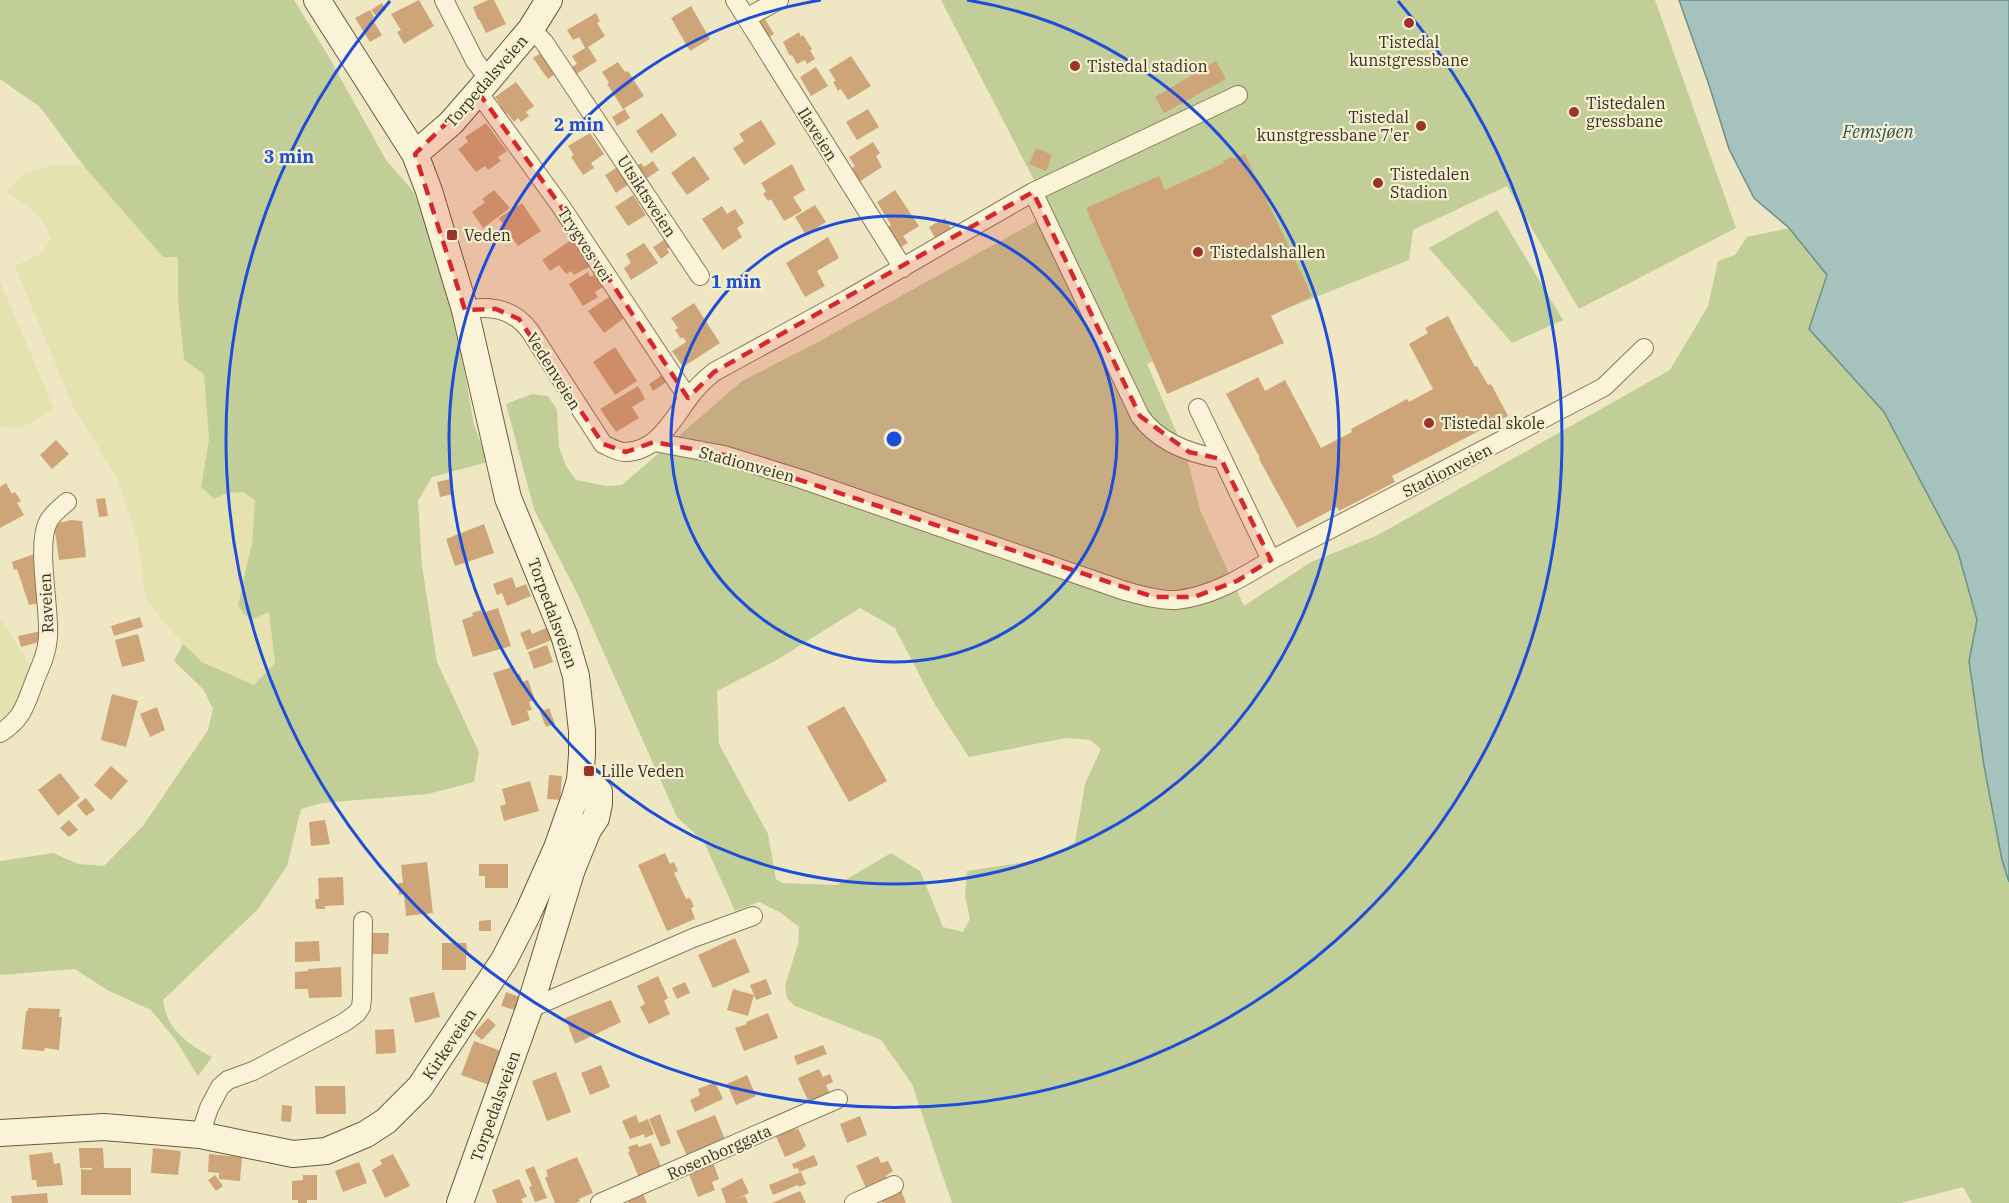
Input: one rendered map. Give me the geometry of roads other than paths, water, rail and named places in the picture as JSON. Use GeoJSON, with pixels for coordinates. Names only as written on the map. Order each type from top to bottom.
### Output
{"type":"FeatureCollection","features":[{"type":"Feature","properties":{"kind":"main road"},"geometry":{"type":"LineString","coordinates":[[317,0],[415,154],[441,229],[465,310]]}},
{"type":"Feature","properties":{"kind":"main road","name":"Torpedalsveien"},"geometry":{"type":"LineString","coordinates":[[415,154],[451,123],[484,86],[531,29],[549,0]]}},
{"type":"Feature","properties":{"kind":"main road","name":"Torpedalsveien"},"geometry":{"type":"LineString","coordinates":[[460,1203],[529,1009],[572,869],[588,830],[596,818],[599,804],[599,792],[592,785],[580,780],[582,731],[576,676],[564,635],[508,498],[465,310]]}},
{"type":"Feature","properties":{"kind":"main road","name":"Kirkeveien"},"geometry":{"type":"LineString","coordinates":[[0,1133],[104,1127],[200,1136],[293,1154],[322,1152],[366,1134],[386,1120],[420,1087],[509,951],[557,848],[580,780]]}},
{"type":"Feature","properties":{"kind":"street","name":"Trygves vei"},"geometry":{"type":"LineString","coordinates":[[444,0],[484,86],[688,398]]}},
{"type":"Feature","properties":{"kind":"street","name":"Ilaveien"},"geometry":{"type":"LineString","coordinates":[[735,0],[903,268]]}},
{"type":"Feature","properties":{"kind":"street"},"geometry":{"type":"LineString","coordinates":[[746,18],[779,0]]}},
{"type":"Feature","properties":{"kind":"street","name":"Utsiktsveien"},"geometry":{"type":"LineString","coordinates":[[531,29],[544,42],[700,276]]}},
{"type":"Feature","properties":{"kind":"street"},"geometry":{"type":"LineString","coordinates":[[654,442],[674,421],[688,398],[714,372],[903,268],[1033,192],[1238,95]]}},
{"type":"Feature","properties":{"kind":"street"},"geometry":{"type":"LineString","coordinates":[[1033,192],[1140,416],[1149,426],[1189,452],[1221,459]]}},
{"type":"Feature","properties":{"kind":"street","name":"Vedenveien"},"geometry":{"type":"LineString","coordinates":[[465,310],[480,307],[495,309],[508,312],[519,319],[530,331],[603,444],[626,452],[654,442]]}},
{"type":"Feature","properties":{"kind":"street","name":"Stadionveien"},"geometry":{"type":"LineString","coordinates":[[654,442],[724,455],[801,479],[1125,591],[1175,600],[1194,597],[1237,581],[1272,560],[1604,387],[1644,348]]}},
{"type":"Feature","properties":{"kind":"street"},"geometry":{"type":"LineString","coordinates":[[1198,408],[1272,560]]}},
{"type":"Feature","properties":{"kind":"street","name":"Raveien"},"geometry":{"type":"LineString","coordinates":[[0,733],[21,715],[44,658],[48,640],[49,615],[44,571],[45,530],[48,521],[67,502]]}},
{"type":"Feature","properties":{"kind":"street"},"geometry":{"type":"LineString","coordinates":[[529,1009],[693,938],[753,916]]}},
{"type":"Feature","properties":{"kind":"street"},"geometry":{"type":"LineString","coordinates":[[200,1136],[209,1108],[220,1088],[228,1080],[273,1060],[345,1022],[357,1013],[361,1007],[362,998],[363,921]]}},
{"type":"Feature","properties":{"kind":"street","name":"Rosenborggata"},"geometry":{"type":"LineString","coordinates":[[600,1203],[838,1099]]}},
{"type":"Feature","properties":{"kind":"street"},"geometry":{"type":"LineString","coordinates":[[854,1203],[894,1185]]}},
{"type":"Feature","properties":{"kind":"water","name":"Femsjøen"},"geometry":{"type":"Polygon","coordinates":[[[1679,0],[2009,0],[2009,882],[2002,860],[1984,766],[1969,661],[1977,620],[1958,552],[1884,412],[1809,329],[1827,275],[1789,228],[1754,198],[1729,149],[1679,0]]]}},
{"type":"Feature","properties":{"kind":"place","name":"Tistedal kunstgressbane"},"geometry":{"type":"Point","coordinates":[1409,23]}},
{"type":"Feature","properties":{"kind":"place","name":"Tistedal stadion"},"geometry":{"type":"Point","coordinates":[1075,66]}},
{"type":"Feature","properties":{"kind":"place","name":"Tistedalen gressbane"},"geometry":{"type":"Point","coordinates":[1574,112]}},
{"type":"Feature","properties":{"kind":"place","name":"Tistedal kunstgressbane 7'er"},"geometry":{"type":"Point","coordinates":[1421,126]}},
{"type":"Feature","properties":{"kind":"place","name":"Tistedalen Stadion"},"geometry":{"type":"Point","coordinates":[1378,183]}},
{"type":"Feature","properties":{"kind":"place","name":"Veden"},"geometry":{"type":"Point","coordinates":[452,235]}},
{"type":"Feature","properties":{"kind":"place","name":"Tistedalshallen"},"geometry":{"type":"Point","coordinates":[1198,252]}},
{"type":"Feature","properties":{"kind":"place","name":"Tistedal skole"},"geometry":{"type":"Point","coordinates":[1429,423]}},
{"type":"Feature","properties":{"kind":"place","name":"Lille Veden"},"geometry":{"type":"Point","coordinates":[589,771]}}]}
